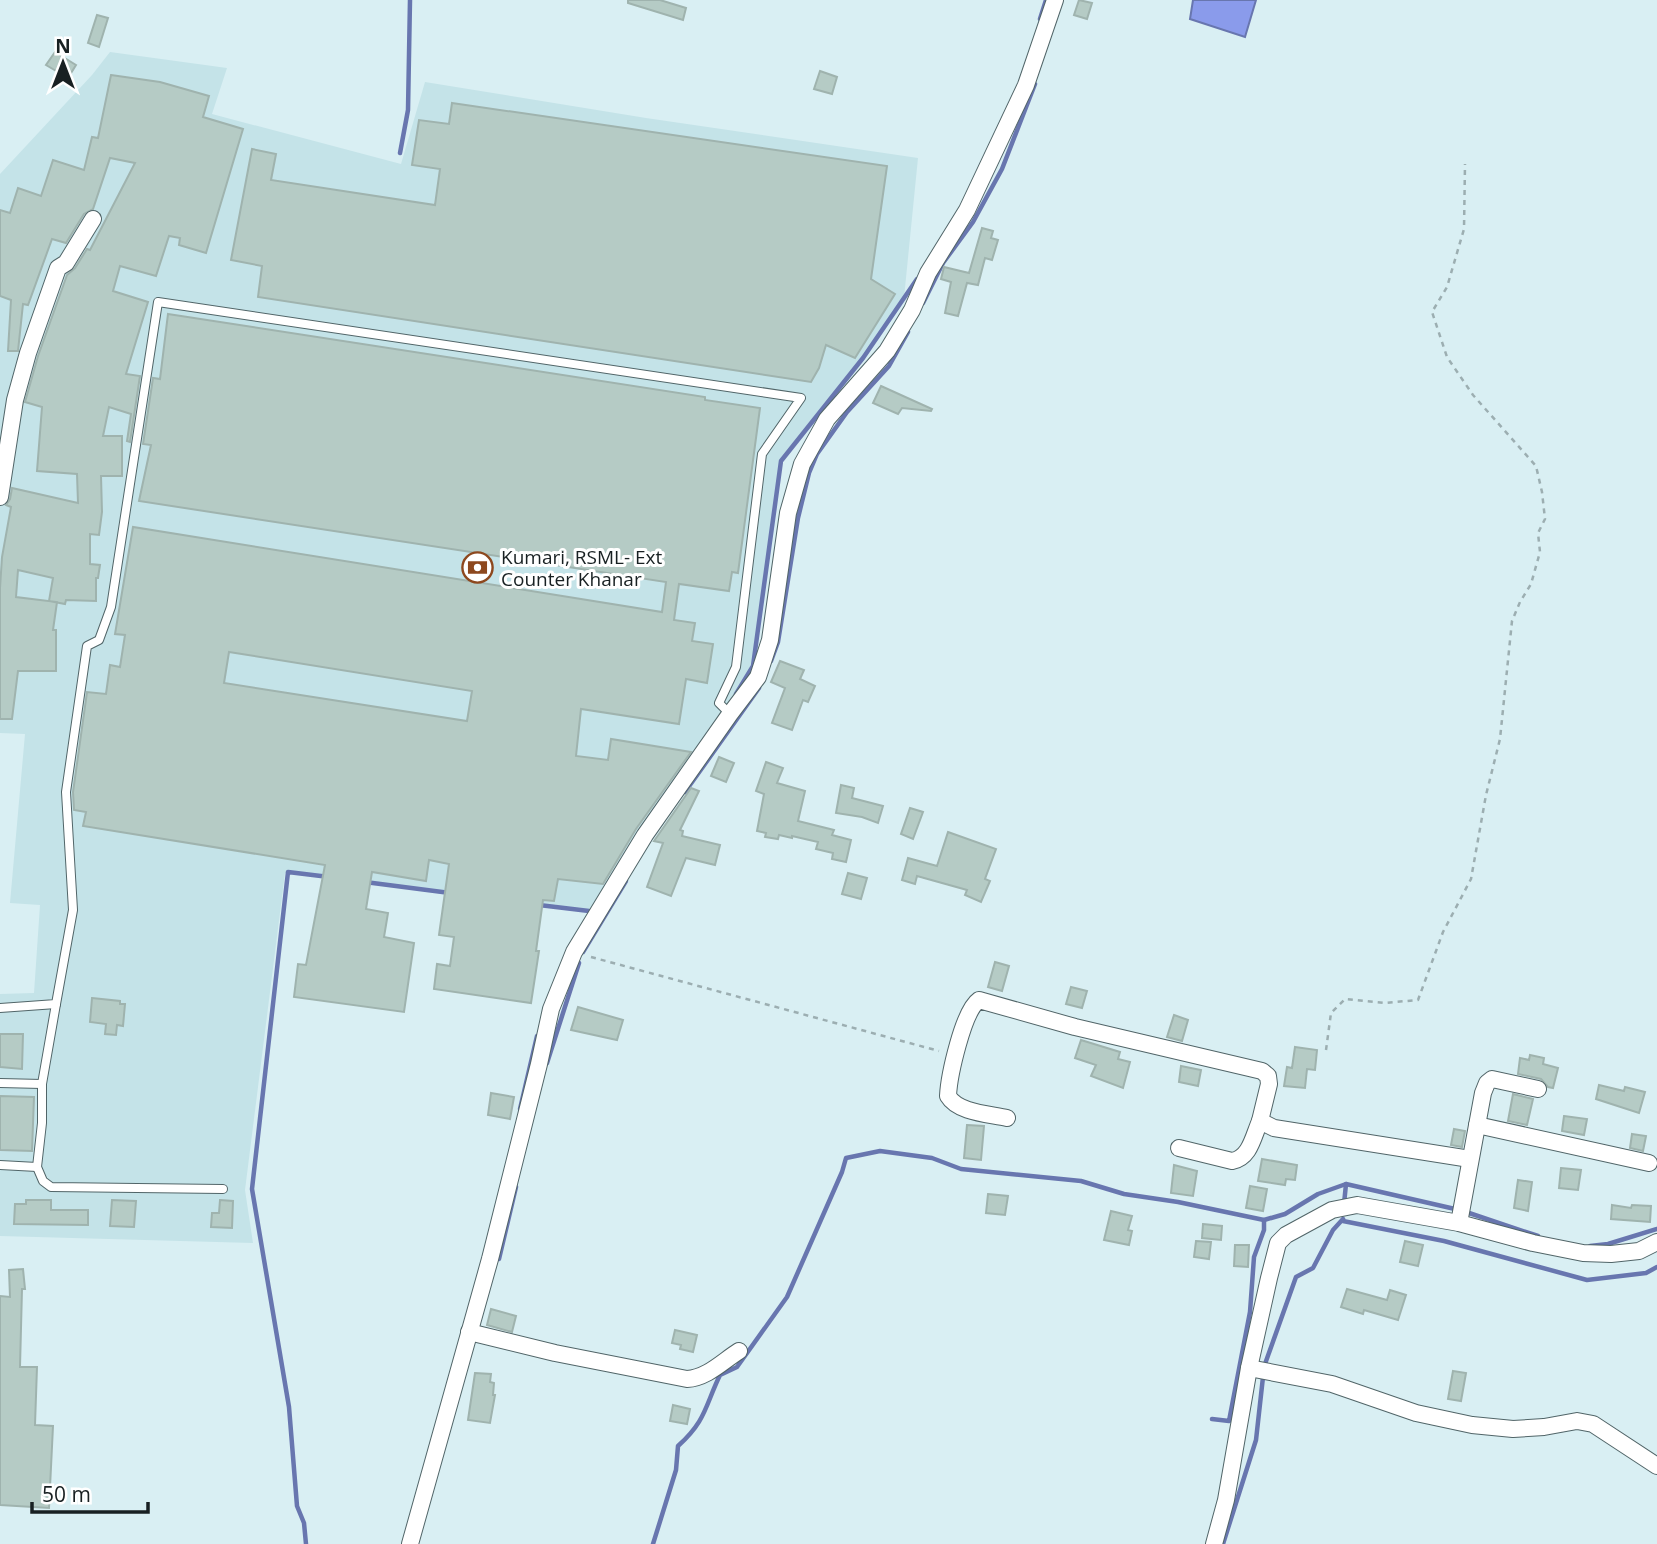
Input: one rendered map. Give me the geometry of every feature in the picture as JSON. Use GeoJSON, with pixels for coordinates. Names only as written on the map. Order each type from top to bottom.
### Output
{"type":"FeatureCollection","features":[{"type":"Feature","properties":{"kind":"street"},"geometry":{"type":"LineString","coordinates":[[410,1544],[490,1259],[551,1009],[574,952],[725,708],[758,677],[771,640],[788,513],[803,464],[827,419],[887,351],[912,310],[928,273],[967,210],[1026,85],[1055,0]]}},
{"type":"Feature","properties":{"kind":"street"},"geometry":{"type":"LineString","coordinates":[[0,497],[15,400],[28,352],[58,268],[66,263],[93,219]]}},
{"type":"Feature","properties":{"kind":"street"},"geometry":{"type":"LineString","coordinates":[[1007,1118],[953,1103],[948,1096],[956,1055],[969,1012],[979,1000],[1075,1027],[1262,1071],[1268,1076],[1269,1084],[1259,1121],[1247,1152],[1240,1159],[1232,1161],[1179,1148]]}},
{"type":"Feature","properties":{"kind":"street"},"geometry":{"type":"LineString","coordinates":[[1459,1223],[1476,1125],[1487,1083],[1492,1079],[1538,1089]]}},
{"type":"Feature","properties":{"kind":"street"},"geometry":{"type":"LineString","coordinates":[[1259,1121],[1274,1128],[1470,1159]]}},
{"type":"Feature","properties":{"kind":"street"},"geometry":{"type":"LineString","coordinates":[[1476,1125],[1649,1163]]}},
{"type":"Feature","properties":{"kind":"street"},"geometry":{"type":"LineString","coordinates":[[1214,1544],[1226,1500],[1249,1368],[1278,1243],[1286,1235],[1332,1210],[1357,1205],[1459,1223],[1583,1253],[1639,1251],[1657,1242]]}},
{"type":"Feature","properties":{"kind":"street"},"geometry":{"type":"LineString","coordinates":[[469,1332],[555,1353],[687,1379],[697,1378],[739,1351]]}},
{"type":"Feature","properties":{"kind":"street"},"geometry":{"type":"LineString","coordinates":[[1249,1368],[1332,1384],[1416,1413],[1472,1425],[1513,1429],[1577,1421],[1593,1424],[1657,1465]]}},
{"type":"Feature","properties":{"kind":"lane"},"geometry":{"type":"LineString","coordinates":[[223,1189],[51,1187],[43,1181],[37,1167],[42,1123],[42,1084],[74,910],[66,792],[87,646],[99,640],[111,607],[158,302],[801,398],[762,454],[736,667],[725,708]]}},
{"type":"Feature","properties":{"kind":"lane"},"geometry":{"type":"LineString","coordinates":[[0,1009],[56,1004]]}},
{"type":"Feature","properties":{"kind":"lane"},"geometry":{"type":"LineString","coordinates":[[0,1083],[42,1084]]}},
{"type":"Feature","properties":{"kind":"lane"},"geometry":{"type":"LineString","coordinates":[[0,1165],[37,1167]]}},
{"type":"Feature","properties":{"kind":"path"},"geometry":{"type":"LineString","coordinates":[[1326,1050],[1331,1013],[1345,999],[1384,1003],[1418,1000],[1443,932],[1471,879],[1486,795],[1500,739],[1512,621],[1531,584],[1540,552],[1538,533],[1545,519],[1536,466],[1473,395],[1447,357],[1432,312],[1447,287],[1464,229],[1465,164]]}},
{"type":"Feature","properties":{"kind":"path"},"geometry":{"type":"LineString","coordinates":[[574,952],[956,1055]]}},
{"type":"Feature","properties":{"kind":"shaded area"},"geometry":{"type":"Polygon","coordinates":[[[110,52],[227,68],[212,114],[401,164],[425,82],[918,158],[904,298],[863,358],[781,461],[753,666],[706,744],[589,911],[285,873],[245,1190],[253,1243],[0,1236],[0,994],[34,993],[40,905],[10,903],[25,734],[0,733],[0,174],[110,52]]]}},
{"type":"Feature","properties":{"kind":"water"},"geometry":{"type":"Polygon","coordinates":[[[1193,0],[1256,0],[1245,37],[1190,19],[1193,0]]]}},
{"type":"Feature","properties":{"kind":"building"},"geometry":{"type":"Polygon","coordinates":[[[628,0],[660,0],[686,8],[683,20],[628,3],[628,0]]]}},
{"type":"Feature","properties":{"kind":"building"},"geometry":{"type":"Polygon","coordinates":[[[1079,0],[1092,3],[1087,19],[1074,15],[1079,0]]]}},
{"type":"Feature","properties":{"kind":"building"},"geometry":{"type":"Polygon","coordinates":[[[97,15],[108,18],[99,47],[88,43],[97,15]]]}},
{"type":"Feature","properties":{"kind":"building"},"geometry":{"type":"Polygon","coordinates":[[[55,52],[76,65],[68,78],[46,65],[55,52]]]}},
{"type":"Feature","properties":{"kind":"building"},"geometry":{"type":"Polygon","coordinates":[[[820,71],[837,77],[832,94],[814,89],[820,71]]]}},
{"type":"Feature","properties":{"kind":"building"},"geometry":{"type":"Polygon","coordinates":[[[111,75],[160,82],[209,96],[203,117],[243,129],[206,253],[179,245],[180,238],[169,236],[156,276],[120,266],[113,291],[148,302],[126,374],[140,376],[130,442],[127,441],[131,414],[109,407],[103,436],[122,436],[122,476],[101,476],[102,512],[99,535],[90,534],[90,564],[100,565],[96,578],[96,601],[66,600],[65,604],[57,602],[53,630],[56,630],[56,671],[18,671],[12,719],[0,719],[0,588],[2,557],[11,507],[6,505],[12,488],[78,503],[77,474],[37,471],[42,407],[25,402],[38,356],[67,275],[87,249],[90,250],[135,163],[110,158],[93,209],[84,214],[66,243],[52,239],[28,305],[23,304],[18,351],[8,351],[11,300],[0,296],[0,210],[10,213],[18,188],[41,196],[53,160],[84,170],[92,137],[98,138],[111,75]],[[18,570],[16,597],[49,601],[53,578],[18,570]]]}},
{"type":"Feature","properties":{"kind":"building"},"geometry":{"type":"Polygon","coordinates":[[[452,103],[887,166],[871,279],[895,294],[855,358],[826,345],[819,368],[811,382],[258,297],[262,266],[231,260],[252,149],[276,154],[271,180],[435,205],[440,169],[412,165],[419,120],[449,124],[452,103]]]}},
{"type":"Feature","properties":{"kind":"building"},"geometry":{"type":"Polygon","coordinates":[[[982,228],[993,231],[991,238],[998,240],[992,260],[985,258],[978,285],[967,283],[958,316],[945,313],[951,282],[941,279],[944,267],[969,273],[982,228]]]}},
{"type":"Feature","properties":{"kind":"building"},"geometry":{"type":"Polygon","coordinates":[[[168,314],[705,397],[705,400],[760,408],[738,573],[732,572],[729,591],[679,584],[674,620],[695,623],[692,641],[713,644],[707,683],[686,679],[679,724],[581,709],[576,756],[608,760],[611,739],[691,752],[636,829],[603,884],[558,879],[554,901],[543,900],[531,1003],[434,989],[437,964],[450,966],[454,937],[439,935],[449,864],[429,860],[426,881],[372,872],[366,909],[388,913],[384,937],[414,943],[404,1012],[294,997],[298,964],[306,965],[325,865],[83,826],[86,812],[74,810],[73,792],[87,692],[106,694],[110,665],[120,667],[125,635],[115,634],[133,527],[662,612],[666,582],[139,501],[151,445],[143,444],[153,378],[160,379],[168,314]],[[229,652],[224,683],[467,721],[472,691],[229,652]]]}},
{"type":"Feature","properties":{"kind":"building"},"geometry":{"type":"Polygon","coordinates":[[[881,386],[932,409],[902,408],[898,414],[873,403],[881,386]]]}},
{"type":"Feature","properties":{"kind":"building"},"geometry":{"type":"Polygon","coordinates":[[[780,661],[804,670],[800,679],[815,686],[808,702],[803,700],[792,730],[772,723],[785,688],[771,682],[780,661]]]}},
{"type":"Feature","properties":{"kind":"building"},"geometry":{"type":"Polygon","coordinates":[[[719,757],[734,763],[726,782],[711,776],[719,757]]]}},
{"type":"Feature","properties":{"kind":"building"},"geometry":{"type":"Polygon","coordinates":[[[766,762],[783,768],[777,783],[805,791],[798,821],[834,830],[832,835],[851,840],[846,862],[832,859],[833,853],[816,849],[818,842],[792,836],[779,835],[778,839],[765,837],[766,833],[757,831],[764,794],[756,791],[766,762]]]}},
{"type":"Feature","properties":{"kind":"building"},"geometry":{"type":"Polygon","coordinates":[[[841,785],[854,788],[852,798],[883,806],[878,823],[862,817],[836,813],[841,785]]]}},
{"type":"Feature","properties":{"kind":"building"},"geometry":{"type":"Polygon","coordinates":[[[691,788],[699,791],[680,830],[683,831],[682,836],[720,845],[715,865],[686,858],[671,896],[647,887],[663,843],[654,841],[691,788]]]}},
{"type":"Feature","properties":{"kind":"building"},"geometry":{"type":"Polygon","coordinates":[[[910,808],[923,812],[913,839],[901,834],[910,808]]]}},
{"type":"Feature","properties":{"kind":"building"},"geometry":{"type":"Polygon","coordinates":[[[948,832],[996,849],[985,879],[990,881],[981,902],[965,895],[967,890],[917,876],[915,884],[902,880],[908,858],[937,866],[948,832]]]}},
{"type":"Feature","properties":{"kind":"building"},"geometry":{"type":"Polygon","coordinates":[[[848,873],[867,878],[861,899],[842,894],[848,873]]]}},
{"type":"Feature","properties":{"kind":"building"},"geometry":{"type":"Polygon","coordinates":[[[995,962],[1009,966],[1002,991],[988,987],[995,962]]]}},
{"type":"Feature","properties":{"kind":"building"},"geometry":{"type":"Polygon","coordinates":[[[1071,987],[1087,991],[1082,1008],[1066,1004],[1071,987]]]}},
{"type":"Feature","properties":{"kind":"building"},"geometry":{"type":"Polygon","coordinates":[[[92,998],[125,1004],[123,1026],[117,1025],[116,1035],[105,1034],[106,1024],[90,1022],[92,998]]]}},
{"type":"Feature","properties":{"kind":"building"},"geometry":{"type":"Polygon","coordinates":[[[578,1007],[623,1020],[617,1040],[571,1030],[578,1007]]]}},
{"type":"Feature","properties":{"kind":"building"},"geometry":{"type":"Polygon","coordinates":[[[1174,1015],[1188,1020],[1182,1041],[1167,1037],[1174,1015]]]}},
{"type":"Feature","properties":{"kind":"building"},"geometry":{"type":"Polygon","coordinates":[[[0,1034],[23,1034],[22,1069],[0,1067],[0,1034]]]}},
{"type":"Feature","properties":{"kind":"building"},"geometry":{"type":"Polygon","coordinates":[[[1081,1040],[1120,1052],[1118,1059],[1130,1062],[1123,1088],[1091,1076],[1096,1065],[1075,1058],[1081,1040]]]}},
{"type":"Feature","properties":{"kind":"building"},"geometry":{"type":"Polygon","coordinates":[[[1295,1047],[1317,1050],[1315,1070],[1307,1069],[1305,1088],[1284,1086],[1287,1067],[1292,1068],[1295,1047]]]}},
{"type":"Feature","properties":{"kind":"building"},"geometry":{"type":"Polygon","coordinates":[[[1530,1055],[1544,1058],[1543,1064],[1558,1068],[1553,1088],[1548,1087],[1541,1079],[1518,1074],[1520,1058],[1529,1060],[1530,1055]]]}},
{"type":"Feature","properties":{"kind":"building"},"geometry":{"type":"Polygon","coordinates":[[[1181,1066],[1201,1070],[1198,1086],[1179,1082],[1181,1066]]]}},
{"type":"Feature","properties":{"kind":"building"},"geometry":{"type":"Polygon","coordinates":[[[1599,1085],[1624,1091],[1625,1087],[1645,1092],[1639,1113],[1596,1099],[1599,1085]]]}},
{"type":"Feature","properties":{"kind":"building"},"geometry":{"type":"Polygon","coordinates":[[[491,1093],[514,1097],[510,1119],[488,1115],[491,1093]]]}},
{"type":"Feature","properties":{"kind":"building"},"geometry":{"type":"Polygon","coordinates":[[[1513,1094],[1533,1099],[1527,1125],[1508,1121],[1513,1094]]]}},
{"type":"Feature","properties":{"kind":"building"},"geometry":{"type":"Polygon","coordinates":[[[0,1096],[34,1097],[32,1151],[0,1150],[0,1096]]]}},
{"type":"Feature","properties":{"kind":"building"},"geometry":{"type":"Polygon","coordinates":[[[1564,1116],[1587,1119],[1584,1135],[1562,1131],[1564,1116]]]}},
{"type":"Feature","properties":{"kind":"building"},"geometry":{"type":"Polygon","coordinates":[[[967,1125],[984,1126],[981,1160],[964,1158],[967,1125]]]}},
{"type":"Feature","properties":{"kind":"building"},"geometry":{"type":"Polygon","coordinates":[[[1454,1129],[1465,1131],[1462,1147],[1451,1145],[1454,1129]]]}},
{"type":"Feature","properties":{"kind":"building"},"geometry":{"type":"Polygon","coordinates":[[[1632,1134],[1646,1136],[1643,1151],[1630,1148],[1632,1134]]]}},
{"type":"Feature","properties":{"kind":"building"},"geometry":{"type":"Polygon","coordinates":[[[1262,1159],[1297,1165],[1295,1180],[1286,1179],[1285,1185],[1258,1181],[1262,1159]]]}},
{"type":"Feature","properties":{"kind":"building"},"geometry":{"type":"Polygon","coordinates":[[[1174,1165],[1197,1171],[1193,1196],[1171,1193],[1174,1165]]]}},
{"type":"Feature","properties":{"kind":"building"},"geometry":{"type":"Polygon","coordinates":[[[1561,1168],[1581,1170],[1578,1190],[1559,1188],[1561,1168]]]}},
{"type":"Feature","properties":{"kind":"building"},"geometry":{"type":"Polygon","coordinates":[[[1518,1180],[1532,1182],[1528,1211],[1514,1208],[1518,1180]]]}},
{"type":"Feature","properties":{"kind":"building"},"geometry":{"type":"Polygon","coordinates":[[[1250,1186],[1267,1189],[1263,1211],[1246,1208],[1250,1186]]]}},
{"type":"Feature","properties":{"kind":"building"},"geometry":{"type":"Polygon","coordinates":[[[988,1194],[1008,1196],[1005,1215],[986,1213],[988,1194]]]}},
{"type":"Feature","properties":{"kind":"building"},"geometry":{"type":"Polygon","coordinates":[[[26,1200],[51,1200],[51,1210],[88,1210],[88,1225],[14,1224],[15,1204],[26,1204],[26,1200]]]}},
{"type":"Feature","properties":{"kind":"building"},"geometry":{"type":"Polygon","coordinates":[[[112,1200],[136,1201],[134,1227],[110,1226],[112,1200]]]}},
{"type":"Feature","properties":{"kind":"building"},"geometry":{"type":"Polygon","coordinates":[[[220,1200],[233,1201],[232,1228],[211,1227],[212,1213],[219,1213],[220,1200]]]}},
{"type":"Feature","properties":{"kind":"building"},"geometry":{"type":"Polygon","coordinates":[[[1612,1205],[1631,1208],[1632,1205],[1651,1206],[1650,1222],[1611,1219],[1612,1205]]]}},
{"type":"Feature","properties":{"kind":"building"},"geometry":{"type":"Polygon","coordinates":[[[1111,1211],[1132,1216],[1128,1230],[1132,1231],[1129,1245],[1104,1240],[1111,1211]]]}},
{"type":"Feature","properties":{"kind":"building"},"geometry":{"type":"Polygon","coordinates":[[[1203,1224],[1222,1226],[1221,1240],[1202,1238],[1203,1224]]]}},
{"type":"Feature","properties":{"kind":"building"},"geometry":{"type":"Polygon","coordinates":[[[1196,1241],[1211,1242],[1209,1259],[1194,1257],[1196,1241]]]}},
{"type":"Feature","properties":{"kind":"building"},"geometry":{"type":"Polygon","coordinates":[[[1405,1241],[1423,1245],[1418,1266],[1400,1262],[1405,1241]]]}},
{"type":"Feature","properties":{"kind":"building"},"geometry":{"type":"Polygon","coordinates":[[[1235,1245],[1249,1245],[1248,1267],[1234,1266],[1235,1245]]]}},
{"type":"Feature","properties":{"kind":"building"},"geometry":{"type":"Polygon","coordinates":[[[23,1269],[25,1289],[22,1289],[20,1367],[37,1367],[35,1425],[53,1426],[49,1508],[0,1505],[0,1296],[10,1297],[9,1270],[23,1269]]]}},
{"type":"Feature","properties":{"kind":"building"},"geometry":{"type":"Polygon","coordinates":[[[1347,1289],[1387,1300],[1390,1290],[1406,1295],[1398,1320],[1364,1310],[1363,1314],[1341,1307],[1347,1289]]]}},
{"type":"Feature","properties":{"kind":"building"},"geometry":{"type":"Polygon","coordinates":[[[491,1309],[516,1316],[512,1332],[487,1325],[491,1309]]]}},
{"type":"Feature","properties":{"kind":"building"},"geometry":{"type":"Polygon","coordinates":[[[675,1330],[697,1335],[693,1352],[680,1349],[681,1345],[672,1343],[675,1330]]]}},
{"type":"Feature","properties":{"kind":"building"},"geometry":{"type":"Polygon","coordinates":[[[1453,1371],[1466,1373],[1461,1401],[1448,1399],[1453,1371]]]}},
{"type":"Feature","properties":{"kind":"building"},"geometry":{"type":"Polygon","coordinates":[[[475,1373],[491,1374],[490,1382],[494,1383],[495,1395],[490,1423],[468,1420],[475,1373]]]}},
{"type":"Feature","properties":{"kind":"building"},"geometry":{"type":"Polygon","coordinates":[[[673,1405],[690,1409],[687,1424],[670,1421],[673,1405]]]}},
{"type":"Feature","properties":{"kind":"waterway"},"geometry":{"type":"LineString","coordinates":[[400,153],[408,110],[410,0]]}},
{"type":"Feature","properties":{"kind":"waterway"},"geometry":{"type":"LineString","coordinates":[[1040,19],[1046,0]]}},
{"type":"Feature","properties":{"kind":"waterway"},"geometry":{"type":"LineString","coordinates":[[923,303],[943,263],[973,222],[1002,169],[1035,84]]}},
{"type":"Feature","properties":{"kind":"waterway"},"geometry":{"type":"LineString","coordinates":[[736,694],[753,666],[781,461],[863,358],[917,279]]}},
{"type":"Feature","properties":{"kind":"waterway"},"geometry":{"type":"LineString","coordinates":[[771,661],[778,642],[798,518],[809,473],[817,454],[847,412],[889,366],[908,332]]}},
{"type":"Feature","properties":{"kind":"waterway"},"geometry":{"type":"LineString","coordinates":[[685,792],[759,688]]}},
{"type":"Feature","properties":{"kind":"waterway"},"geometry":{"type":"LineString","coordinates":[[306,1544],[304,1523],[297,1506],[289,1407],[252,1189],[288,872],[329,877]]}},
{"type":"Feature","properties":{"kind":"waterway"},"geometry":{"type":"LineString","coordinates":[[583,952],[626,881]]}},
{"type":"Feature","properties":{"kind":"waterway"},"geometry":{"type":"LineString","coordinates":[[365,882],[450,893]]}},
{"type":"Feature","properties":{"kind":"waterway"},"geometry":{"type":"LineString","coordinates":[[539,905],[589,911]]}},
{"type":"Feature","properties":{"kind":"waterway"},"geometry":{"type":"LineString","coordinates":[[547,1063],[579,963]]}},
{"type":"Feature","properties":{"kind":"waterway"},"geometry":{"type":"LineString","coordinates":[[520,1109],[537,1036]]}},
{"type":"Feature","properties":{"kind":"waterway"},"geometry":{"type":"LineString","coordinates":[[653,1544],[676,1470],[678,1446],[700,1421],[720,1375],[737,1367],[787,1297],[846,1158],[880,1151],[932,1158],[961,1169],[1081,1181],[1124,1194],[1264,1220],[1285,1214],[1318,1194],[1346,1184],[1455,1209]]}},
{"type":"Feature","properties":{"kind":"waterway"},"geometry":{"type":"LineString","coordinates":[[1344,1204],[1346,1184]]}},
{"type":"Feature","properties":{"kind":"waterway"},"geometry":{"type":"LineString","coordinates":[[499,1259],[516,1187]]}},
{"type":"Feature","properties":{"kind":"waterway"},"geometry":{"type":"LineString","coordinates":[[1469,1213],[1538,1236]]}},
{"type":"Feature","properties":{"kind":"waterway"},"geometry":{"type":"LineString","coordinates":[[1265,1364],[1296,1277],[1313,1268],[1333,1230],[1343,1219]]}},
{"type":"Feature","properties":{"kind":"waterway"},"geometry":{"type":"LineString","coordinates":[[1212,1419],[1229,1421],[1250,1312],[1254,1257],[1264,1230],[1264,1220]]}},
{"type":"Feature","properties":{"kind":"waterway"},"geometry":{"type":"LineString","coordinates":[[1343,1221],[1444,1241],[1587,1280],[1646,1273],[1657,1267]]}},
{"type":"Feature","properties":{"kind":"waterway"},"geometry":{"type":"LineString","coordinates":[[1590,1246],[1608,1244],[1657,1229]]}},
{"type":"Feature","properties":{"kind":"waterway"},"geometry":{"type":"LineString","coordinates":[[1223,1544],[1256,1440],[1263,1377]]}},
{"type":"Feature","properties":{"kind":"place","name":"Kumari, RSML- Ext Counter Khanar"},"geometry":{"type":"Point","coordinates":[478,568]}}]}
